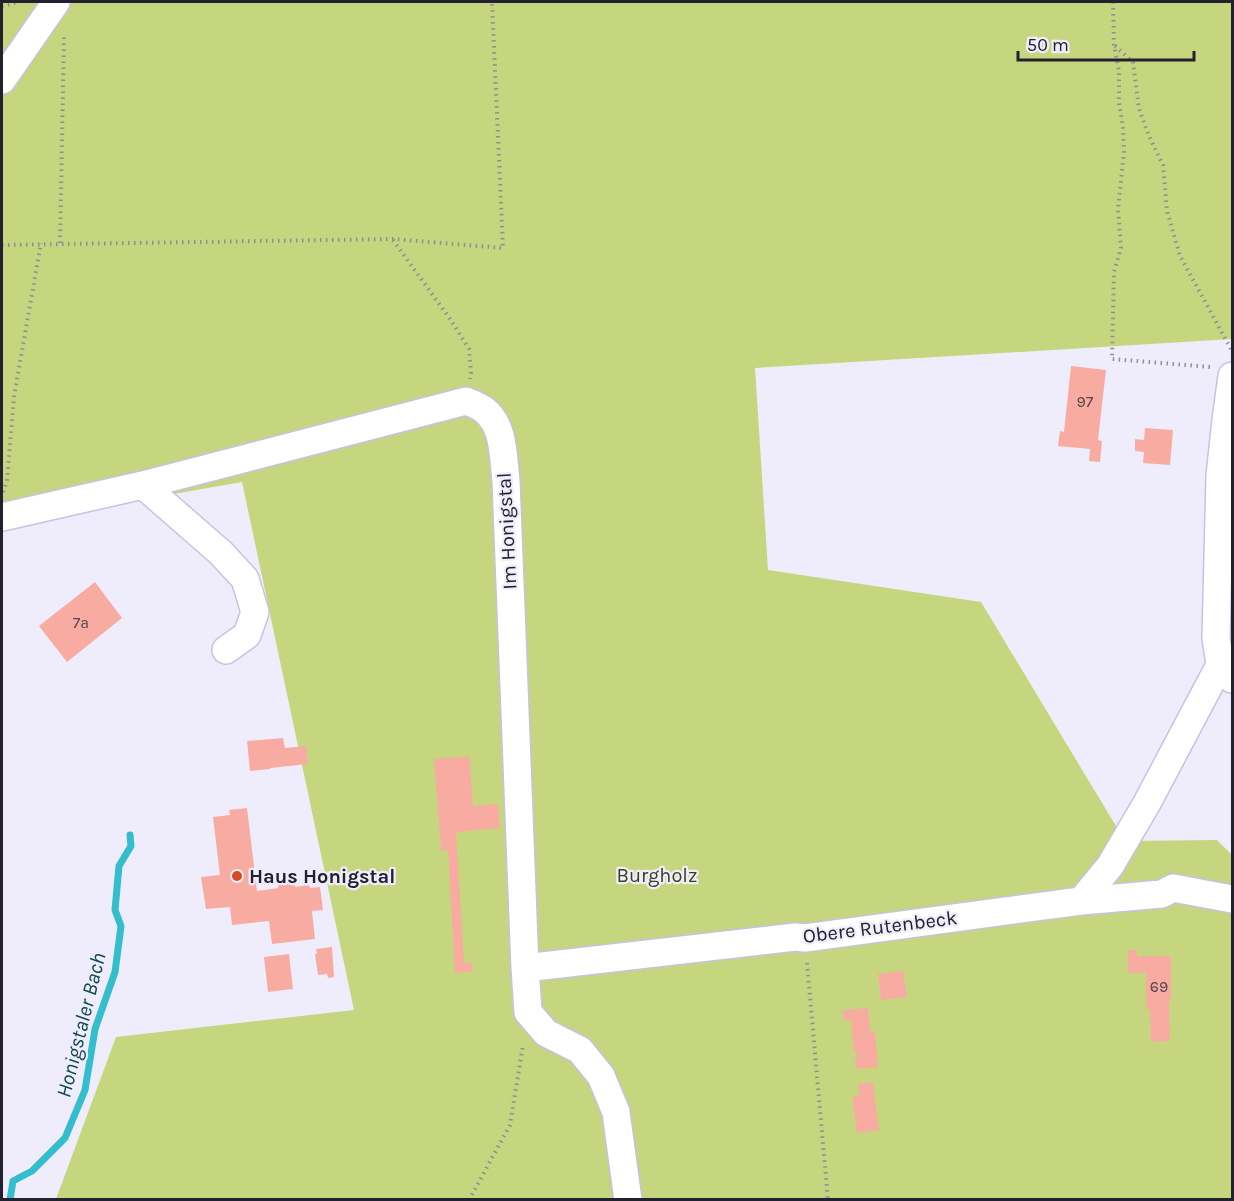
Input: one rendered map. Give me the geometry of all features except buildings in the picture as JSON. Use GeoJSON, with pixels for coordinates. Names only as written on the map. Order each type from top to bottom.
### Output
{"type":"FeatureCollection","features":[{"type":"Feature","properties":{"kind":"street"},"geometry":{"type":"LineString","coordinates":[[2,80],[56,2]]}},
{"type":"Feature","properties":{"kind":"street"},"geometry":{"type":"LineString","coordinates":[[1081,901],[1110,866],[1226,672],[1216,638],[1220,476],[1226,420],[1227,372]]}},
{"type":"Feature","properties":{"kind":"street"},"geometry":{"type":"LineString","coordinates":[[2,517],[143,485],[466,400]]}},
{"type":"Feature","properties":{"kind":"street","name":"Im Honigstal"},"geometry":{"type":"LineString","coordinates":[[466,400],[483,409],[492,418],[500,433],[506,481],[528,1012]]}},
{"type":"Feature","properties":{"kind":"street"},"geometry":{"type":"LineString","coordinates":[[143,485],[221,553],[245,579],[255,612],[247,635],[226,650]]}},
{"type":"Feature","properties":{"kind":"street","name":"Obere Rutenbeck"},"geometry":{"type":"LineString","coordinates":[[525,968],[795,937],[805,938],[1081,901],[1162,894],[1173,888],[1233,899]]}},
{"type":"Feature","properties":{"kind":"street"},"geometry":{"type":"LineString","coordinates":[[528,1012],[546,1033],[580,1050],[602,1076],[616,1112],[628,1200]]}},
{"type":"Feature","properties":{"kind":"path"},"geometry":{"type":"LineString","coordinates":[[2,6],[19,2]]}},
{"type":"Feature","properties":{"kind":"path"},"geometry":{"type":"LineString","coordinates":[[2,245],[393,239],[503,248],[492,2]]}},
{"type":"Feature","properties":{"kind":"path"},"geometry":{"type":"LineString","coordinates":[[1113,2],[1114,45],[1119,71],[1119,103],[1124,152],[1118,209],[1121,248],[1114,272],[1112,359],[1227,372]]}},
{"type":"Feature","properties":{"kind":"path"},"geometry":{"type":"LineString","coordinates":[[60,243],[64,36]]}},
{"type":"Feature","properties":{"kind":"path"},"geometry":{"type":"LineString","coordinates":[[1114,45],[1133,62],[1139,109],[1163,165],[1167,211],[1180,256],[1233,352]]}},
{"type":"Feature","properties":{"kind":"path"},"geometry":{"type":"LineString","coordinates":[[393,239],[469,349],[471,372],[466,400]]}},
{"type":"Feature","properties":{"kind":"path"},"geometry":{"type":"LineString","coordinates":[[2,495],[7,481],[14,396],[41,243]]}},
{"type":"Feature","properties":{"kind":"path"},"geometry":{"type":"LineString","coordinates":[[805,938],[828,1200]]}},
{"type":"Feature","properties":{"kind":"path"},"geometry":{"type":"LineString","coordinates":[[469,1200],[510,1125],[528,1012]]}},
{"type":"Feature","properties":{"kind":"green space","name":"Burgholz"},"geometry":{"type":"Polygon","coordinates":[[[2,2],[1232,2],[1232,339],[755,368],[768,570],[981,602],[1125,841],[1217,840],[1232,855],[1232,1199],[56,1199],[116,1037],[354,1010],[242,482],[2,524],[2,2]]]}},
{"type":"Feature","properties":{"kind":"waterway","name":"Honigstaler Bach"},"geometry":{"type":"LineString","coordinates":[[10,1200],[13,1181],[32,1171],[65,1138],[85,1090],[95,1029],[115,972],[121,926],[115,910],[119,866],[131,846],[130,835]]}},
{"type":"Feature","properties":{"kind":"place","name":"Haus Honigstal"},"geometry":{"type":"Point","coordinates":[237,876]}}]}
